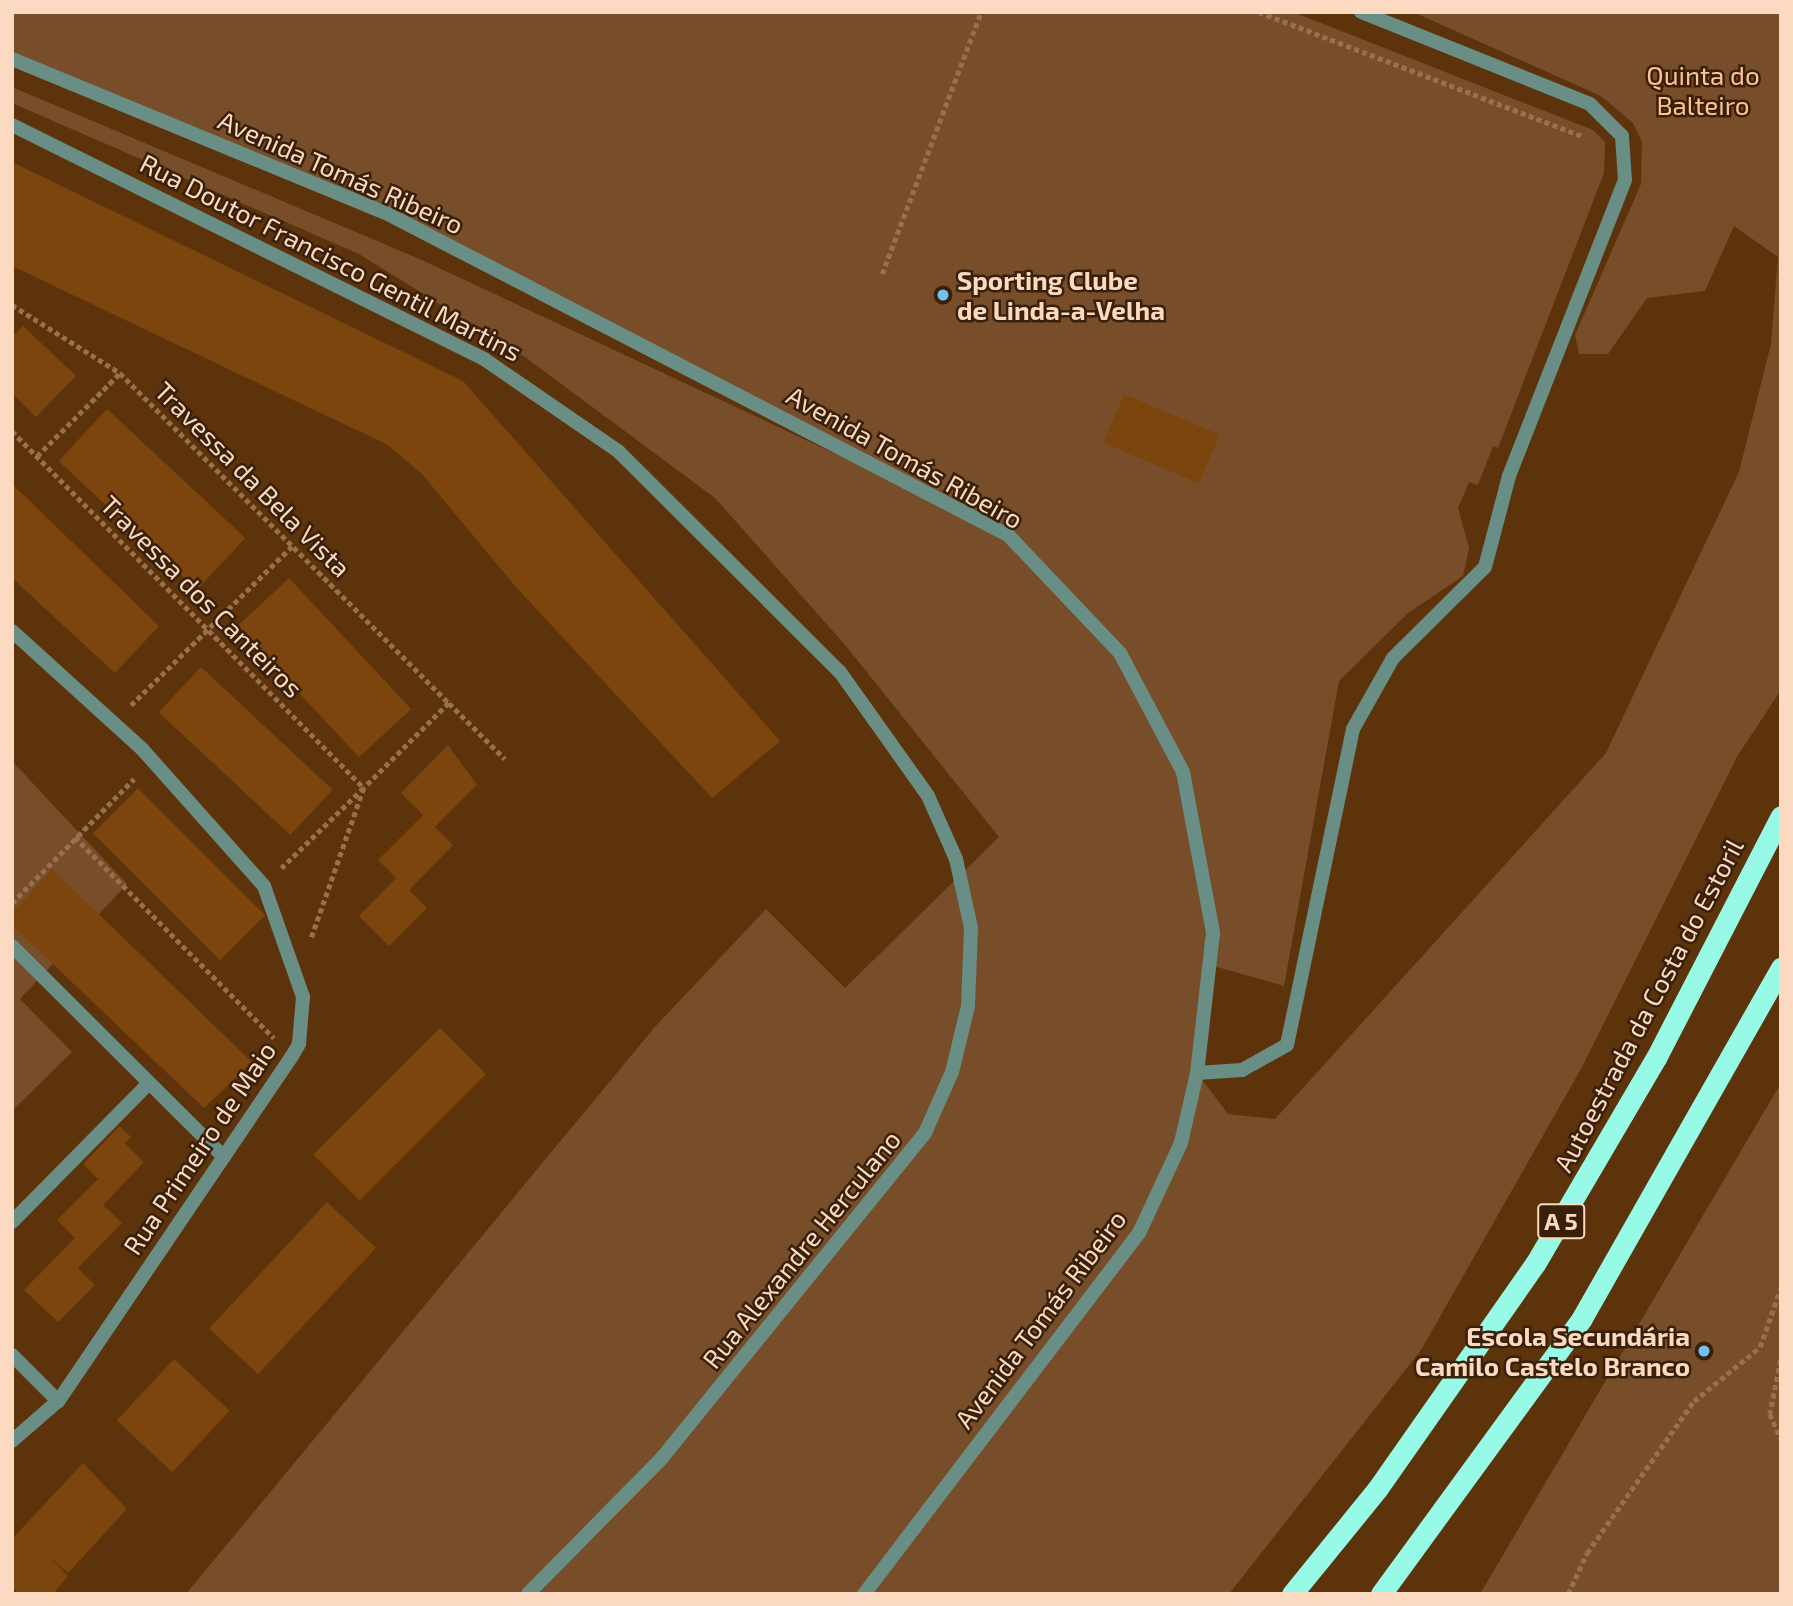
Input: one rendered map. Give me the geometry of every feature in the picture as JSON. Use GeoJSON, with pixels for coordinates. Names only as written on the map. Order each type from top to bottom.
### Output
{"type":"FeatureCollection","features":[{"type":"Feature","properties":{"kind":"highway","name":"Autoestrada da Costa do Estoril"},"geometry":{"type":"LineString","coordinates":[[1292,1594],[1378,1488],[1535,1264],[1656,1058],[1781,816]]}},
{"type":"Feature","properties":{"kind":"highway","name":"A 5"},"geometry":{"type":"LineString","coordinates":[[1381,1594],[1583,1318],[1781,967]]}},
{"type":"Feature","properties":{"kind":"street"},"geometry":{"type":"LineString","coordinates":[[1197,1073],[1242,1070],[1287,1045],[1353,729],[1393,658],[1485,567],[1509,476],[1625,180],[1622,136],[1590,104],[1360,12]]}},
{"type":"Feature","properties":{"kind":"street","name":"Avenida Tomás Ribeiro"},"geometry":{"type":"LineString","coordinates":[[12,59],[384,212],[1008,535],[1120,653],[1183,772],[1213,933],[1197,1073],[1181,1143],[1139,1233],[864,1594]]}},
{"type":"Feature","properties":{"kind":"street","name":"Rua Doutor Francisco Gentil Martins"},"geometry":{"type":"LineString","coordinates":[[12,125],[430,330],[581,423],[663,490],[840,672],[903,756]]}},
{"type":"Feature","properties":{"kind":"street","name":"Rua Primeiro de Maio"},"geometry":{"type":"LineString","coordinates":[[12,631],[153,762],[264,886],[303,998],[292,1056],[58,1401],[12,1441]]}},
{"type":"Feature","properties":{"kind":"street","name":"Rua Alexandre Herculano"},"geometry":{"type":"LineString","coordinates":[[528,1594],[663,1457],[895,1177],[938,1105],[968,1006],[971,928],[956,859],[903,756]]}},
{"type":"Feature","properties":{"kind":"street"},"geometry":{"type":"LineString","coordinates":[[12,946],[223,1157]]}},
{"type":"Feature","properties":{"kind":"street"},"geometry":{"type":"LineString","coordinates":[[12,1222],[149,1083]]}},
{"type":"Feature","properties":{"kind":"street"},"geometry":{"type":"LineString","coordinates":[[12,1355],[58,1401]]}},
{"type":"Feature","properties":{"kind":"path"},"geometry":{"type":"LineString","coordinates":[[882,274],[981,12]]}},
{"type":"Feature","properties":{"kind":"path"},"geometry":{"type":"LineString","coordinates":[[1259,12],[1587,138]]}},
{"type":"Feature","properties":{"kind":"path","name":"Travessa da Bela Vista"},"geometry":{"type":"LineString","coordinates":[[12,305],[120,373],[505,759]]}},
{"type":"Feature","properties":{"kind":"path"},"geometry":{"type":"LineString","coordinates":[[37,456],[120,373]]}},
{"type":"Feature","properties":{"kind":"path","name":"Travessa dos Canteiros"},"geometry":{"type":"LineString","coordinates":[[12,431],[364,788]]}},
{"type":"Feature","properties":{"kind":"path"},"geometry":{"type":"LineString","coordinates":[[113,723],[292,546]]}},
{"type":"Feature","properties":{"kind":"path"},"geometry":{"type":"LineString","coordinates":[[264,886],[449,703]]}},
{"type":"Feature","properties":{"kind":"path"},"geometry":{"type":"LineString","coordinates":[[12,903],[75,837],[153,762]]}},
{"type":"Feature","properties":{"kind":"path"},"geometry":{"type":"LineString","coordinates":[[296,979],[364,788]]}},
{"type":"Feature","properties":{"kind":"path"},"geometry":{"type":"LineString","coordinates":[[75,837],[292,1056]]}},
{"type":"Feature","properties":{"kind":"path"},"geometry":{"type":"LineString","coordinates":[[1567,1594],[1587,1553],[1694,1401],[1760,1347],[1781,1287]]}},
{"type":"Feature","properties":{"kind":"path"},"geometry":{"type":"LineString","coordinates":[[1781,1360],[1770,1414],[1781,1438]]}},
{"type":"Feature","properties":{"kind":"green space","name":"Quinta do Balteiro"},"geometry":{"type":"Polygon","coordinates":[[[12,12],[1293,12],[1593,130],[1605,142],[1604,173],[1498,448],[1493,446],[1478,485],[1469,482],[1458,508],[1469,548],[1463,576],[1408,613],[1339,681],[1284,986],[1210,965],[1197,1073],[1228,1114],[1275,1119],[1606,753],[1739,472],[1771,344],[1778,257],[1734,226],[1705,291],[1647,298],[1608,354],[1579,354],[1575,335],[1641,184],[1642,142],[1633,123],[1601,96],[1413,12],[1781,12],[1781,690],[1738,755],[1581,1069],[1421,1350],[1229,1594],[186,1594],[654,1028],[766,909],[845,988],[999,837],[846,646],[715,498],[525,357],[359,254],[12,103],[12,87],[422,260],[983,523],[384,212],[12,59],[12,12]]]}},
{"type":"Feature","properties":{"kind":"green space"},"geometry":{"type":"Polygon","coordinates":[[[12,761],[127,884],[20,999],[72,1052],[12,1111],[12,761]]]}},
{"type":"Feature","properties":{"kind":"green space","name":"Escola Secundária Camilo Castelo Branco"},"geometry":{"type":"Polygon","coordinates":[[[1781,1083],[1781,1594],[1480,1594],[1781,1083]]]}},
{"type":"Feature","properties":{"kind":"building"},"geometry":{"type":"Polygon","coordinates":[[[12,162],[463,381],[780,741],[712,798],[515,586],[422,474],[388,445],[12,266],[12,162]]]}},
{"type":"Feature","properties":{"kind":"building"},"geometry":{"type":"Polygon","coordinates":[[[23,326],[76,376],[36,417],[12,393],[12,337],[23,326]]]}},
{"type":"Feature","properties":{"kind":"building"},"geometry":{"type":"Polygon","coordinates":[[[1124,394],[1220,435],[1199,483],[1103,443],[1124,394]]]}},
{"type":"Feature","properties":{"kind":"building"},"geometry":{"type":"Polygon","coordinates":[[[107,409],[245,538],[197,590],[59,461],[107,409]]]}},
{"type":"Feature","properties":{"kind":"building"},"geometry":{"type":"Polygon","coordinates":[[[12,484],[159,626],[115,673],[12,578],[12,484]]]}},
{"type":"Feature","properties":{"kind":"building"},"geometry":{"type":"Polygon","coordinates":[[[289,578],[411,709],[359,757],[237,626],[289,578]]]}},
{"type":"Feature","properties":{"kind":"building"},"geometry":{"type":"Polygon","coordinates":[[[201,667],[333,790],[290,835],[159,712],[201,667]]]}},
{"type":"Feature","properties":{"kind":"building"},"geometry":{"type":"Polygon","coordinates":[[[448,745],[477,785],[435,827],[453,845],[409,890],[427,908],[389,946],[359,916],[396,878],[378,860],[423,815],[401,793],[448,745]]]}},
{"type":"Feature","properties":{"kind":"building"},"geometry":{"type":"Polygon","coordinates":[[[138,788],[265,915],[220,961],[93,833],[138,788]]]}},
{"type":"Feature","properties":{"kind":"building"},"geometry":{"type":"Polygon","coordinates":[[[52,869],[252,1062],[204,1108],[12,925],[12,913],[52,869]]]}},
{"type":"Feature","properties":{"kind":"building"},"geometry":{"type":"Polygon","coordinates":[[[440,1028],[486,1074],[359,1201],[313,1155],[440,1028]]]}},
{"type":"Feature","properties":{"kind":"building"},"geometry":{"type":"Polygon","coordinates":[[[120,1126],[131,1137],[125,1143],[144,1162],[103,1205],[122,1223],[78,1268],[95,1285],[58,1322],[24,1290],[75,1238],[57,1220],[98,1179],[83,1164],[120,1126]]]}},
{"type":"Feature","properties":{"kind":"building"},"geometry":{"type":"Polygon","coordinates":[[[327,1202],[376,1248],[258,1374],[209,1329],[327,1202]]]}},
{"type":"Feature","properties":{"kind":"building"},"geometry":{"type":"Polygon","coordinates":[[[174,1359],[230,1411],[172,1472],[117,1420],[174,1359]]]}},
{"type":"Feature","properties":{"kind":"building"},"geometry":{"type":"Polygon","coordinates":[[[83,1463],[127,1509],[68,1573],[48,1556],[68,1576],[53,1594],[18,1594],[12,1587],[12,1539],[83,1463]]]}},
{"type":"Feature","properties":{"kind":"place","name":"Sporting Clube de Linda-a-Velha"},"geometry":{"type":"Point","coordinates":[943,295]}},
{"type":"Feature","properties":{"kind":"place","name":"Escola Secundária Camilo Castelo Branco"},"geometry":{"type":"Point","coordinates":[1704,1351]}}]}
